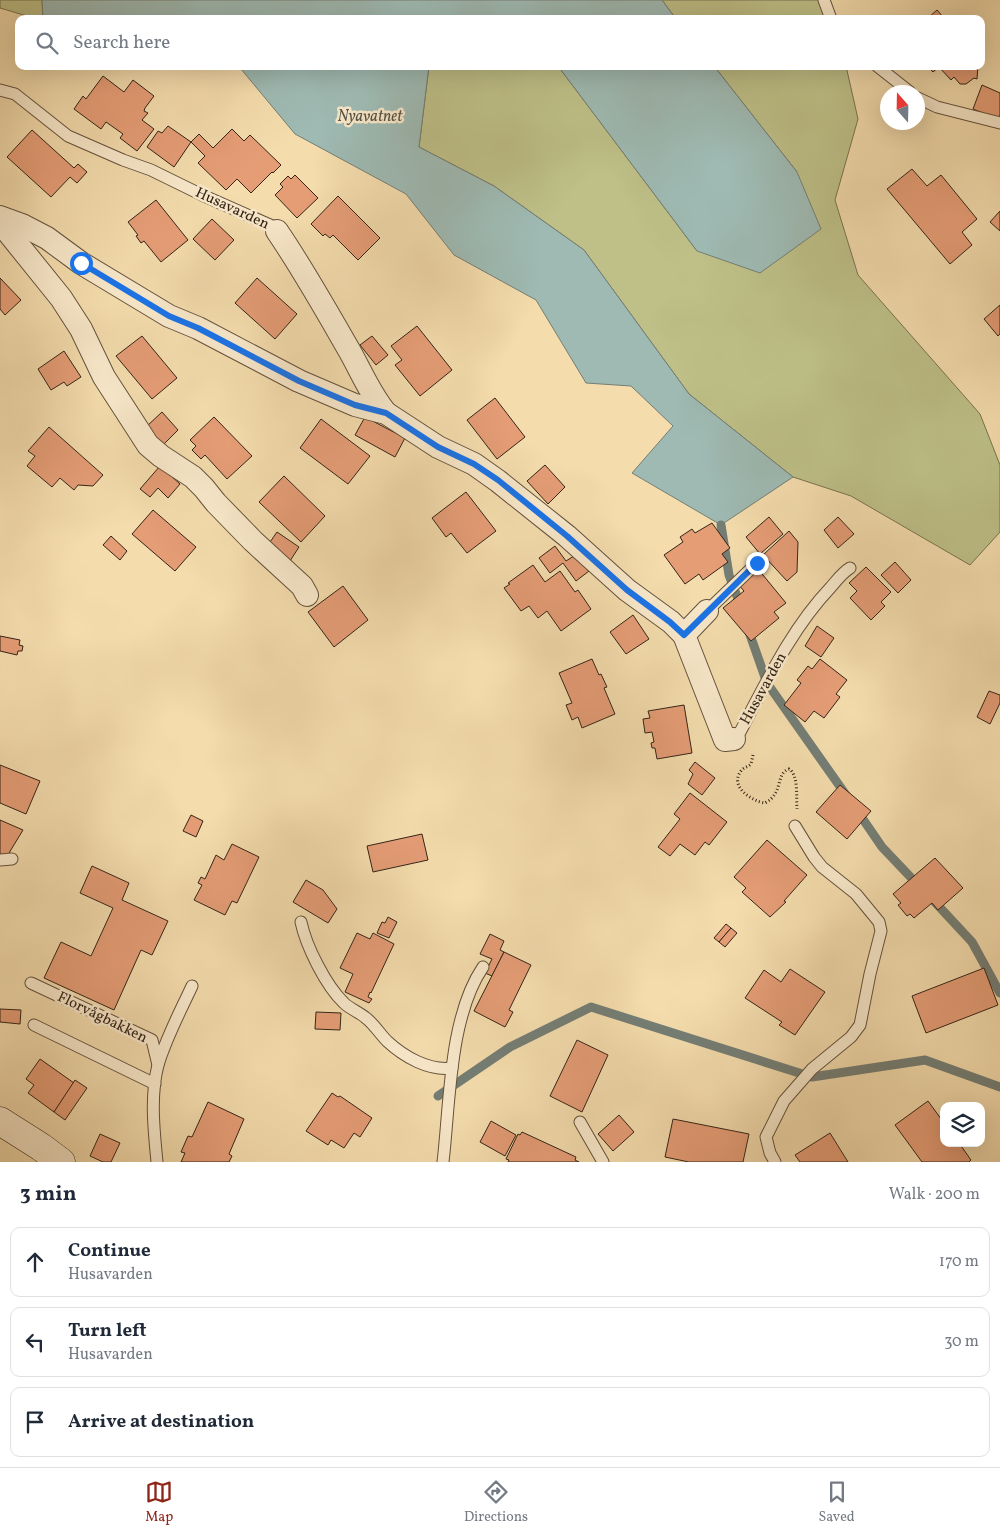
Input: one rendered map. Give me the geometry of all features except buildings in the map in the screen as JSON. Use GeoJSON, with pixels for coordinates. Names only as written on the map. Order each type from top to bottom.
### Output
{"type":"FeatureCollection","features":[{"type":"Feature","properties":{"kind":"street","name":"Husavarden"},"geometry":{"type":"LineString","coordinates":[[0,218],[22,225],[47,238],[81,263],[169,316],[206,332],[299,381],[355,405],[386,413]]}},
{"type":"Feature","properties":{"kind":"street","name":"Husavarden"},"geometry":{"type":"LineString","coordinates":[[0,218],[7,231],[61,298],[81,329],[104,377],[148,445],[193,477],[253,541],[302,586],[308,595]]}},
{"type":"Feature","properties":{"kind":"street","name":"Husavarden"},"geometry":{"type":"LineString","coordinates":[[277,231],[350,352],[376,401],[386,413],[438,447],[474,464],[498,480],[567,536],[627,590],[670,622],[684,635],[725,740],[739,732]]}},
{"type":"Feature","properties":{"kind":"street"},"geometry":{"type":"LineString","coordinates":[[684,635],[707,611]]}},
{"type":"Feature","properties":{"kind":"street"},"geometry":{"type":"LineString","coordinates":[[0,1121],[42,1147],[61,1162]]}},
{"type":"Feature","properties":{"kind":"lane"},"geometry":{"type":"LineString","coordinates":[[824,0],[830,15]]}},
{"type":"Feature","properties":{"kind":"lane"},"geometry":{"type":"LineString","coordinates":[[882,70],[901,85]]}},
{"type":"Feature","properties":{"kind":"lane","name":"Husavarden"},"geometry":{"type":"LineString","coordinates":[[0,90],[15,94],[68,136],[151,170],[270,225],[277,231]]}},
{"type":"Feature","properties":{"kind":"lane"},"geometry":{"type":"LineString","coordinates":[[925,101],[1000,123]]}},
{"type":"Feature","properties":{"kind":"lane"},"geometry":{"type":"LineString","coordinates":[[707,611],[757,563]]}},
{"type":"Feature","properties":{"kind":"lane","name":"Husavarden"},"geometry":{"type":"LineString","coordinates":[[739,732],[802,622],[826,592],[850,568]]}},
{"type":"Feature","properties":{"kind":"lane"},"geometry":{"type":"LineString","coordinates":[[775,1162],[770,1153],[766,1137],[784,1101],[812,1069],[851,1037],[860,1025],[881,931],[879,922],[856,894],[822,867],[795,826]]}},
{"type":"Feature","properties":{"kind":"lane"},"geometry":{"type":"LineString","coordinates":[[0,860],[12,859]]}},
{"type":"Feature","properties":{"kind":"lane"},"geometry":{"type":"LineString","coordinates":[[301,922],[304,937],[317,964],[345,1004],[367,1018],[388,1041],[411,1058],[424,1065],[452,1068]]}},
{"type":"Feature","properties":{"kind":"lane"},"geometry":{"type":"LineString","coordinates":[[443,1162],[452,1068],[463,1008],[470,990],[483,967]]}},
{"type":"Feature","properties":{"kind":"lane","name":"Florvågbakken"},"geometry":{"type":"LineString","coordinates":[[31,983],[152,1040],[158,1065]]}},
{"type":"Feature","properties":{"kind":"lane","name":"Florvågbakken"},"geometry":{"type":"LineString","coordinates":[[157,1162],[154,1111],[158,1065],[176,1018],[192,986]]}},
{"type":"Feature","properties":{"kind":"lane"},"geometry":{"type":"LineString","coordinates":[[34,1025],[155,1084]]}},
{"type":"Feature","properties":{"kind":"lane"},"geometry":{"type":"LineString","coordinates":[[580,1122],[603,1162]]}},
{"type":"Feature","properties":{"kind":"path"},"geometry":{"type":"LineString","coordinates":[[739,732],[757,740],[751,764],[741,771],[738,777],[739,786],[748,797],[757,802],[765,802],[776,794],[780,786],[781,775],[789,769],[794,776],[797,812],[795,826]]}},
{"type":"Feature","properties":{"kind":"green space"},"geometry":{"type":"Polygon","coordinates":[[[0,0],[42,0],[43,15],[24,15],[0,8],[0,0]]]}},
{"type":"Feature","properties":{"kind":"green space"},"geometry":{"type":"Polygon","coordinates":[[[662,0],[830,0],[834,15],[673,15],[662,0]]]}},
{"type":"Feature","properties":{"kind":"green space"},"geometry":{"type":"Polygon","coordinates":[[[429,70],[561,70],[697,251],[797,172],[717,70],[847,70],[858,119],[835,200],[858,275],[980,414],[1000,465],[1000,532],[970,565],[851,496],[793,477],[689,394],[584,250],[494,186],[419,147],[429,70]]]}},
{"type":"Feature","properties":{"kind":"water"},"geometry":{"type":"Polygon","coordinates":[[[42,0],[662,0],[673,15],[43,15],[42,0]]]}},
{"type":"Feature","properties":{"kind":"water","name":"Nyavatnet"},"geometry":{"type":"Polygon","coordinates":[[[242,70],[429,70],[419,147],[494,186],[584,250],[689,394],[793,477],[721,525],[632,473],[673,426],[631,386],[586,383],[536,300],[454,255],[406,194],[295,134],[242,70]]]}},
{"type":"Feature","properties":{"kind":"water"},"geometry":{"type":"Polygon","coordinates":[[[561,70],[717,70],[797,172],[821,229],[760,273],[697,251],[561,70]]]}},
{"type":"Feature","properties":{"kind":"waterway"},"geometry":{"type":"LineString","coordinates":[[721,525],[729,575],[741,607]]}},
{"type":"Feature","properties":{"kind":"waterway"},"geometry":{"type":"LineString","coordinates":[[748,629],[767,683],[846,795]]}},
{"type":"Feature","properties":{"kind":"waterway"},"geometry":{"type":"LineString","coordinates":[[858,812],[882,847],[919,886]]}},
{"type":"Feature","properties":{"kind":"waterway"},"geometry":{"type":"LineString","coordinates":[[932,899],[972,942],[1000,993]]}},
{"type":"Feature","properties":{"kind":"waterway"},"geometry":{"type":"LineString","coordinates":[[438,1096],[510,1047],[591,1007],[812,1077],[925,1060],[1000,1087]]}},
{"type":"Feature","properties":{"kind":"route"},"geometry":{"type":"LineString","coordinates":[[81,263],[169,316],[198,328],[299,381],[355,405],[386,413],[438,447],[474,464],[498,480],[567,536],[627,590],[670,622],[684,635],[757,563]]}}]}
